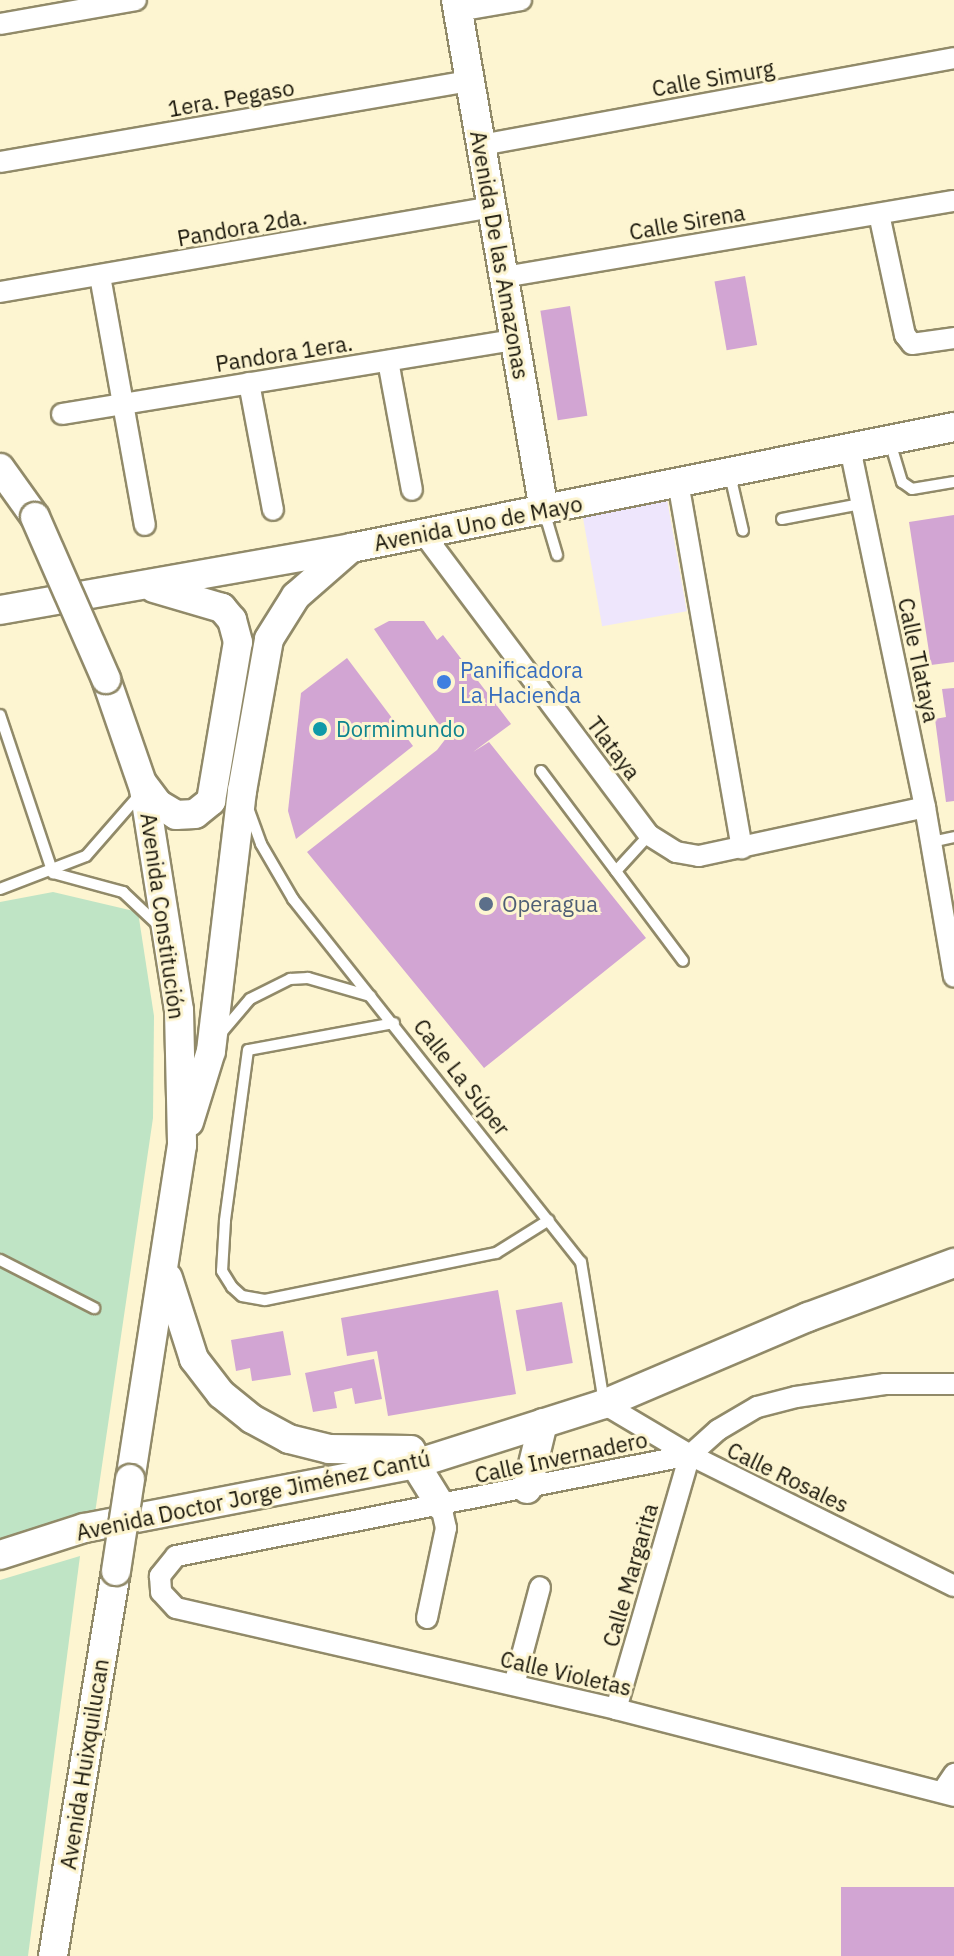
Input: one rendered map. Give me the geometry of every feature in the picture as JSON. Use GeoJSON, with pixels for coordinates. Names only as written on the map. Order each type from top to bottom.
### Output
{"type":"FeatureCollection","features":[{"type":"Feature","properties":{"kind":"main road","name":"Avenida De las Amazonas"},"geometry":{"type":"LineString","coordinates":[[457,6],[544,510]]}},
{"type":"Feature","properties":{"kind":"main road","name":"Avenida Uno de Mayo"},"geometry":{"type":"LineString","coordinates":[[0,610],[351,548],[954,427]]}},
{"type":"Feature","properties":{"kind":"main road","name":"Avenida Constitución"},"geometry":{"type":"LineString","coordinates":[[0,468],[35,517],[106,679],[142,783],[171,939],[179,1010],[182,1145],[116,1571]]}},
{"type":"Feature","properties":{"kind":"main road"},"geometry":{"type":"LineString","coordinates":[[182,1145],[211,1051],[242,791],[269,639],[281,613],[351,548]]}},
{"type":"Feature","properties":{"kind":"main road"},"geometry":{"type":"LineString","coordinates":[[142,783],[158,804],[176,815],[195,814],[211,801],[238,642],[232,620],[215,604],[146,586]]}},
{"type":"Feature","properties":{"kind":"main road"},"geometry":{"type":"LineString","coordinates":[[165,1263],[194,1359],[221,1394],[252,1419],[289,1439],[329,1449],[368,1453],[468,1447]]}},
{"type":"Feature","properties":{"kind":"main road","name":"Avenida Doctor Jorge Jiménez Cantú"},"geometry":{"type":"LineString","coordinates":[[0,1555],[84,1528],[415,1464],[604,1404],[808,1317],[954,1263]]}},
{"type":"Feature","properties":{"kind":"main road"},"geometry":{"type":"LineString","coordinates":[[527,1489],[543,1423]]}},
{"type":"Feature","properties":{"kind":"main road"},"geometry":{"type":"LineString","coordinates":[[415,1464],[441,1506]]}},
{"type":"Feature","properties":{"kind":"main road","name":"Avenida Huixquilucan"},"geometry":{"type":"LineString","coordinates":[[53,1956],[116,1571]]}},
{"type":"Feature","properties":{"kind":"street"},"geometry":{"type":"LineString","coordinates":[[0,24],[136,0]]}},
{"type":"Feature","properties":{"kind":"street"},"geometry":{"type":"LineString","coordinates":[[457,6],[521,0]]}},
{"type":"Feature","properties":{"kind":"street","name":"Calle Simurg"},"geometry":{"type":"LineString","coordinates":[[481,145],[954,58]]}},
{"type":"Feature","properties":{"kind":"street","name":"1era. Pegaso"},"geometry":{"type":"LineString","coordinates":[[0,162],[470,81]]}},
{"type":"Feature","properties":{"kind":"street","name":"Calle Sirena"},"geometry":{"type":"LineString","coordinates":[[504,277],[954,201]]}},
{"type":"Feature","properties":{"kind":"street","name":"Pandora 2da."},"geometry":{"type":"LineString","coordinates":[[0,292],[492,207]]}},
{"type":"Feature","properties":{"kind":"street"},"geometry":{"type":"LineString","coordinates":[[879,214],[905,335],[912,344],[954,338]]}},
{"type":"Feature","properties":{"kind":"street"},"geometry":{"type":"LineString","coordinates":[[100,276],[145,525]]}},
{"type":"Feature","properties":{"kind":"street","name":"Pandora 1era."},"geometry":{"type":"LineString","coordinates":[[62,414],[515,340]]}},
{"type":"Feature","properties":{"kind":"street"},"geometry":{"type":"LineString","coordinates":[[388,361],[412,490]]}},
{"type":"Feature","properties":{"kind":"street"},"geometry":{"type":"LineString","coordinates":[[249,383],[273,510]]}},
{"type":"Feature","properties":{"kind":"street","name":"Calle Tlataya"},"geometry":{"type":"LineString","coordinates":[[850,448],[925,807],[954,977]]}},
{"type":"Feature","properties":{"kind":"street"},"geometry":{"type":"LineString","coordinates":[[678,482],[742,848]]}},
{"type":"Feature","properties":{"kind":"street","name":"Tlataya"},"geometry":{"type":"LineString","coordinates":[[423,533],[649,835],[676,852],[699,856],[925,807]]}},
{"type":"Feature","properties":{"kind":"street","name":"Calle Invernadero"},"geometry":{"type":"LineString","coordinates":[[166,1602],[160,1576],[166,1563],[176,1556],[690,1455],[718,1430],[757,1407],[796,1397],[885,1384],[954,1384]]}},
{"type":"Feature","properties":{"kind":"street","name":"Calle Rosales"},"geometry":{"type":"LineString","coordinates":[[604,1404],[690,1455],[954,1586]]}},
{"type":"Feature","properties":{"kind":"street","name":"Calle Margarita"},"geometry":{"type":"LineString","coordinates":[[616,1709],[690,1455]]}},
{"type":"Feature","properties":{"kind":"street"},"geometry":{"type":"LineString","coordinates":[[427,1618],[446,1528],[441,1506]]}},
{"type":"Feature","properties":{"kind":"street"},"geometry":{"type":"LineString","coordinates":[[514,1685],[540,1587]]}},
{"type":"Feature","properties":{"kind":"street","name":"Calle Violetas"},"geometry":{"type":"LineString","coordinates":[[166,1602],[616,1709],[948,1794]]}},
{"type":"Feature","properties":{"kind":"street"},"geometry":{"type":"LineString","coordinates":[[948,1794],[954,1774]]}},
{"type":"Feature","properties":{"kind":"lane"},"geometry":{"type":"LineString","coordinates":[[890,440],[902,482],[912,489],[954,482]]}},
{"type":"Feature","properties":{"kind":"lane"},"geometry":{"type":"LineString","coordinates":[[729,473],[743,531]]}},
{"type":"Feature","properties":{"kind":"lane"},"geometry":{"type":"LineString","coordinates":[[782,519],[861,504]]}},
{"type":"Feature","properties":{"kind":"lane"},"geometry":{"type":"LineString","coordinates":[[544,510],[557,555]]}},
{"type":"Feature","properties":{"kind":"lane"},"geometry":{"type":"LineString","coordinates":[[0,715],[53,873]]}},
{"type":"Feature","properties":{"kind":"lane"},"geometry":{"type":"LineString","coordinates":[[541,771],[683,961]]}},
{"type":"Feature","properties":{"kind":"lane"},"geometry":{"type":"LineString","coordinates":[[0,889],[53,873],[102,843],[142,783]]}},
{"type":"Feature","properties":{"kind":"lane","name":"Calle La Súper"},"geometry":{"type":"LineString","coordinates":[[242,791],[276,873],[581,1262],[604,1404]]}},
{"type":"Feature","properties":{"kind":"lane"},"geometry":{"type":"LineString","coordinates":[[616,871],[649,835]]}},
{"type":"Feature","properties":{"kind":"lane"},"geometry":{"type":"LineString","coordinates":[[931,842],[954,837]]}},
{"type":"Feature","properties":{"kind":"lane"},"geometry":{"type":"LineString","coordinates":[[53,873],[123,892],[171,939]]}},
{"type":"Feature","properties":{"kind":"lane"},"geometry":{"type":"LineString","coordinates":[[211,1051],[238,1008],[290,979],[308,978],[374,998]]}},
{"type":"Feature","properties":{"kind":"lane"},"geometry":{"type":"LineString","coordinates":[[394,1023],[248,1050],[225,1221],[222,1271],[232,1287],[242,1296],[265,1300],[496,1253],[549,1220]]}},
{"type":"Feature","properties":{"kind":"lane"},"geometry":{"type":"LineString","coordinates":[[0,1260],[94,1308]]}},
{"type":"Feature","properties":{"kind":"shaded area"},"geometry":{"type":"Polygon","coordinates":[[[667,499],[687,611],[602,626],[582,514],[667,499]]]}},
{"type":"Feature","properties":{"kind":"green space"},"geometry":{"type":"Polygon","coordinates":[[[53,892],[138,912],[154,1016],[153,1118],[94,1520],[0,1544],[0,902],[53,892]]]}},
{"type":"Feature","properties":{"kind":"green space"},"geometry":{"type":"Polygon","coordinates":[[[80,1556],[28,1956],[0,1956],[0,1580],[80,1556]]]}},
{"type":"Feature","properties":{"kind":"building"},"geometry":{"type":"Polygon","coordinates":[[[745,276],[757,345],[727,350],[714,281],[745,276]]]}},
{"type":"Feature","properties":{"kind":"building"},"geometry":{"type":"Polygon","coordinates":[[[570,306],[587,416],[558,420],[540,311],[570,306]]]}},
{"type":"Feature","properties":{"kind":"building"},"geometry":{"type":"Polygon","coordinates":[[[954,515],[954,662],[931,665],[909,522],[954,515]]]}},
{"type":"Feature","properties":{"kind":"building","name":"Operagua"},"geometry":{"type":"Polygon","coordinates":[[[389,621],[424,621],[437,640],[443,635],[511,724],[473,752],[489,742],[646,938],[484,1068],[307,852],[437,750],[447,737],[374,629],[389,621]]]}},
{"type":"Feature","properties":{"kind":"building"},"geometry":{"type":"Polygon","coordinates":[[[347,658],[413,746],[296,839],[288,811],[301,693],[347,658]]]}},
{"type":"Feature","properties":{"kind":"building"},"geometry":{"type":"Polygon","coordinates":[[[954,688],[954,801],[946,802],[935,719],[946,717],[942,689],[954,688]]]}},
{"type":"Feature","properties":{"kind":"building"},"geometry":{"type":"Polygon","coordinates":[[[498,1290],[516,1394],[388,1416],[377,1351],[347,1356],[341,1318],[498,1290]]]}},
{"type":"Feature","properties":{"kind":"building"},"geometry":{"type":"Polygon","coordinates":[[[562,1302],[573,1363],[526,1371],[516,1310],[562,1302]]]}},
{"type":"Feature","properties":{"kind":"building"},"geometry":{"type":"Polygon","coordinates":[[[283,1331],[291,1375],[252,1381],[250,1368],[236,1371],[231,1340],[283,1331]]]}},
{"type":"Feature","properties":{"kind":"building"},"geometry":{"type":"Polygon","coordinates":[[[374,1359],[382,1399],[355,1404],[352,1388],[334,1392],[337,1408],[313,1412],[305,1373],[374,1359]]]}},
{"type":"Feature","properties":{"kind":"building"},"geometry":{"type":"Polygon","coordinates":[[[841,1887],[954,1887],[954,1956],[841,1956],[841,1887]]]}},
{"type":"Feature","properties":{"kind":"place","name":"Panificadora La Hacienda"},"geometry":{"type":"Point","coordinates":[444,682]}},
{"type":"Feature","properties":{"kind":"place","name":"Dormimundo"},"geometry":{"type":"Point","coordinates":[320,729]}},
{"type":"Feature","properties":{"kind":"place","name":"Operagua"},"geometry":{"type":"Point","coordinates":[486,904]}}]}
